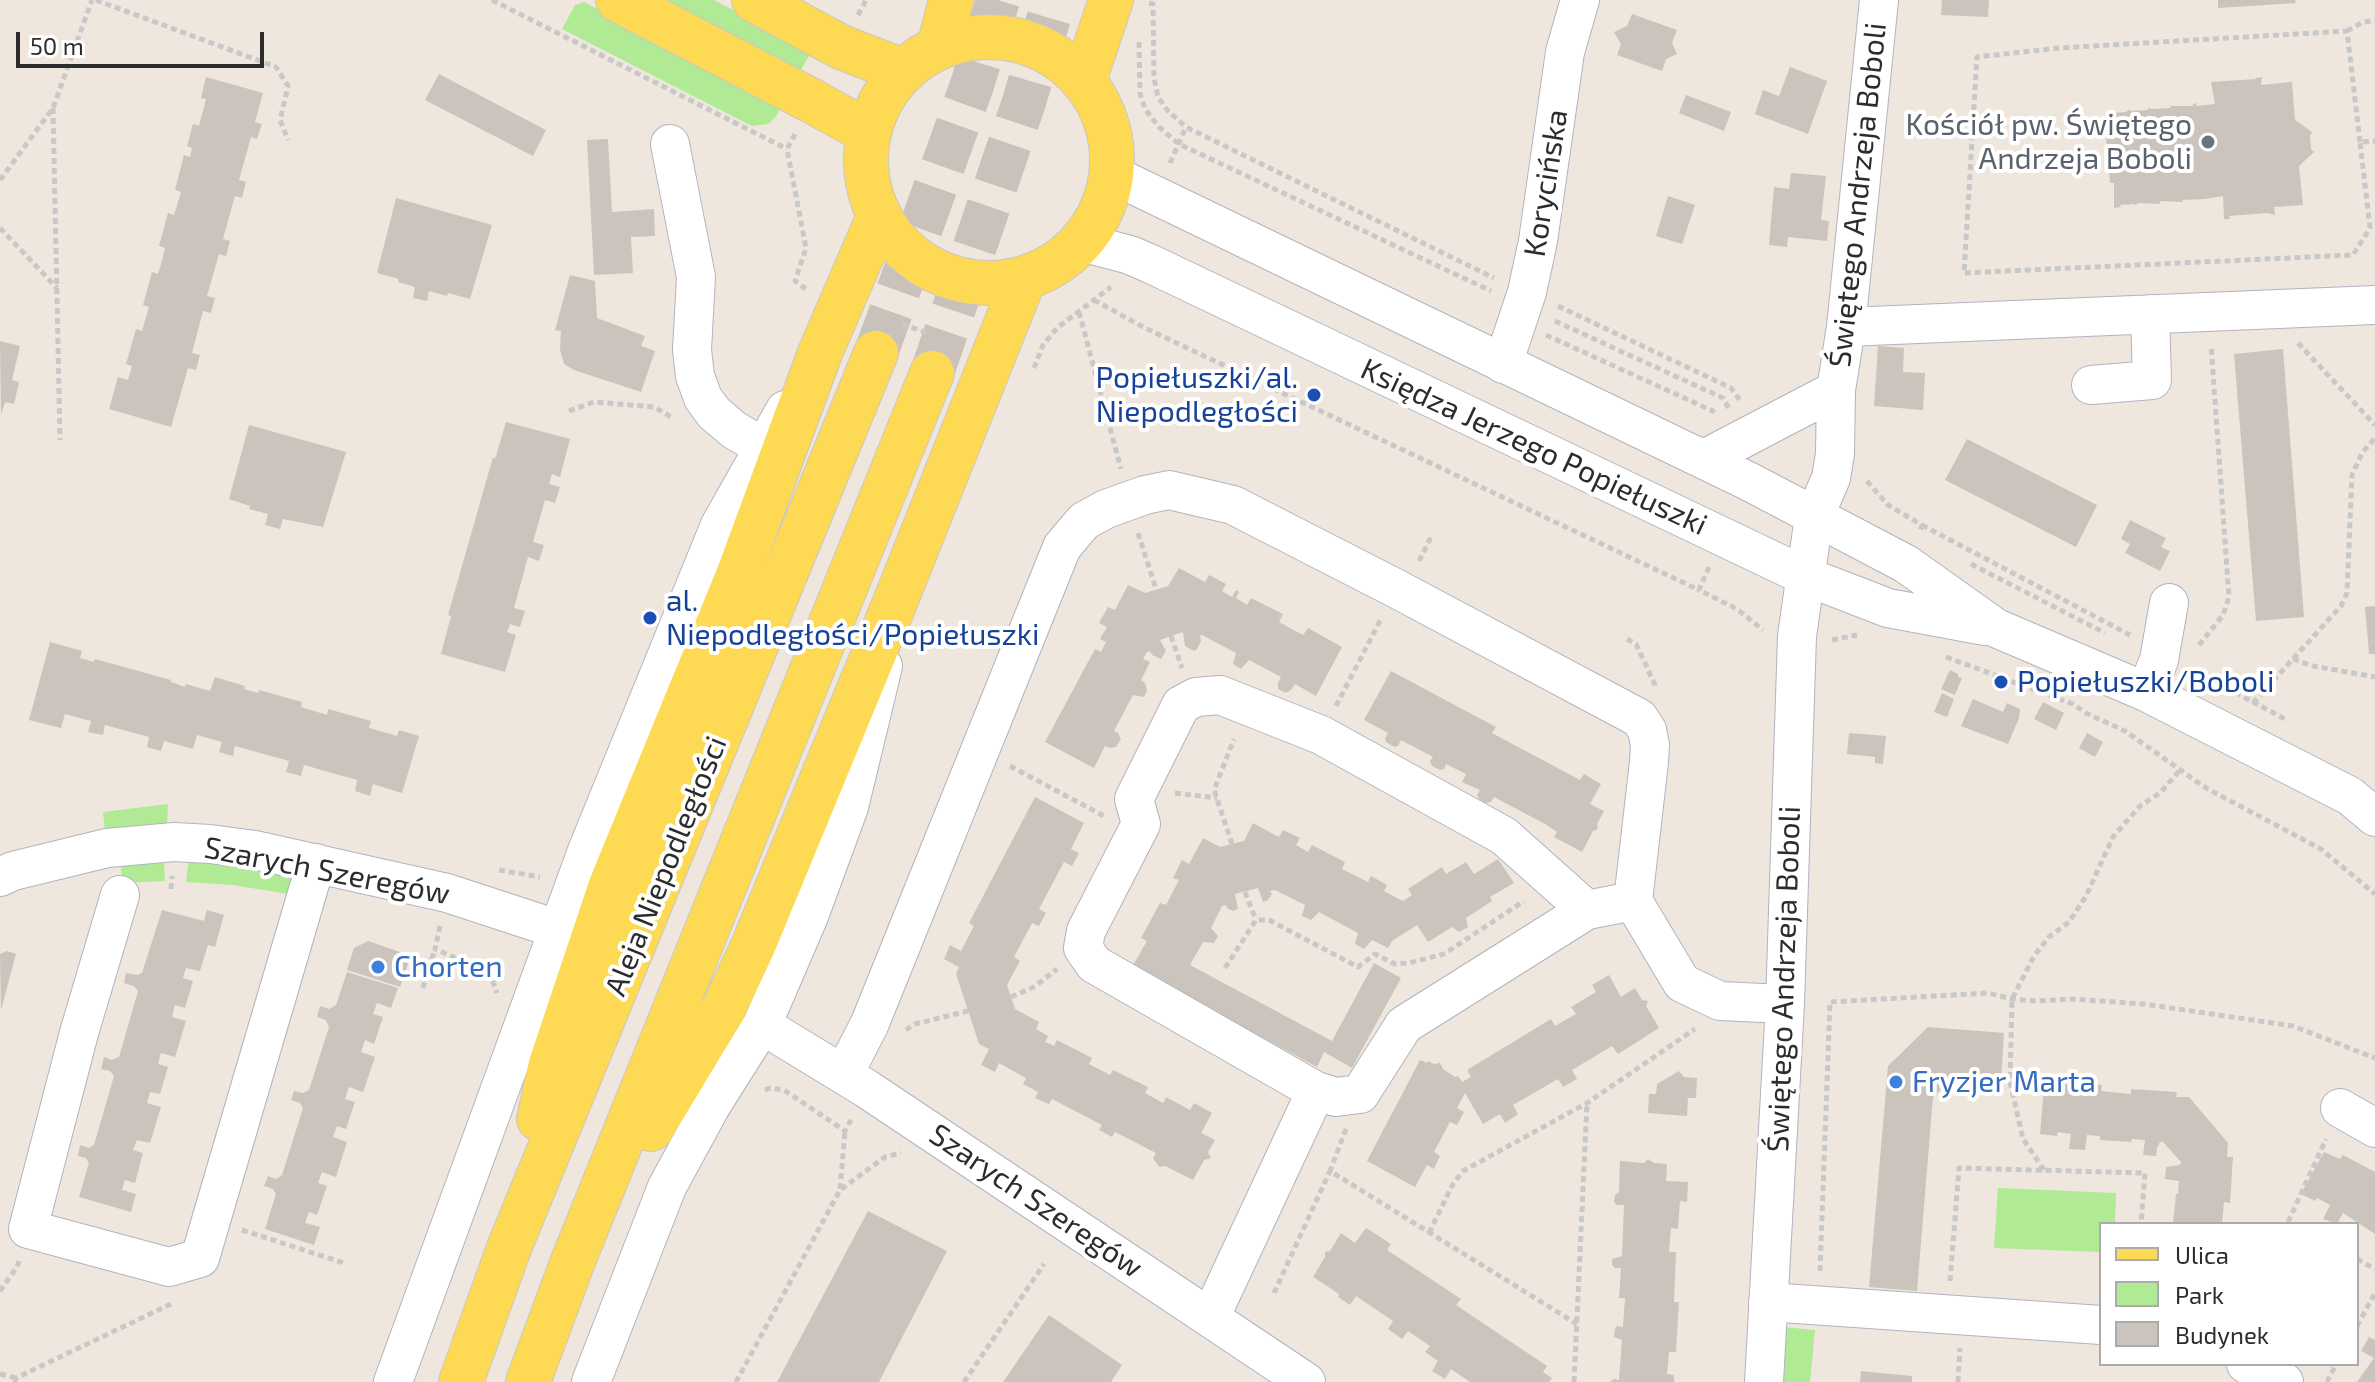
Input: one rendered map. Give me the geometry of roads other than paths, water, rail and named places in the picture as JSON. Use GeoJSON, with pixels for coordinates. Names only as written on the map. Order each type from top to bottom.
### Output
{"type":"FeatureCollection","features":[{"type":"Feature","properties":{"kind":"main road"},"geometry":{"type":"LineString","coordinates":[[618,0],[868,132]]}},
{"type":"Feature","properties":{"kind":"main road"},"geometry":{"type":"LineString","coordinates":[[754,0],[841,47],[903,71]]}},
{"type":"Feature","properties":{"kind":"main road"},"geometry":{"type":"LineString","coordinates":[[939,47],[951,0]]}},
{"type":"Feature","properties":{"kind":"main road"},"geometry":{"type":"LineString","coordinates":[[1084,81],[1133,3]]}},
{"type":"Feature","properties":{"kind":"main road"},"geometry":{"type":"LineString","coordinates":[[1002,37],[1033,44],[1061,59],[1084,81],[1102,109],[1111,141],[1111,174],[1101,210],[1081,242],[1045,270],[1024,279],[990,283],[956,279],[925,266],[899,244],[879,216],[869,190],[865,161],[868,132],[881,99],[903,71],[939,47],[970,38],[1002,37]]}},
{"type":"Feature","properties":{"kind":"main road"},"geometry":{"type":"LineString","coordinates":[[509,1248],[551,1064],[611,885],[739,573],[820,353],[879,216]]}},
{"type":"Feature","properties":{"kind":"main road"},"geometry":{"type":"LineString","coordinates":[[573,1261],[723,1010],[753,946],[1024,279]]}},
{"type":"Feature","properties":{"kind":"main road","name":"Aleja Niepodległości"},"geometry":{"type":"LineString","coordinates":[[461,1382],[509,1248],[886,337]]}},
{"type":"Feature","properties":{"kind":"main road","name":"Aleja Niepodległości"},"geometry":{"type":"LineString","coordinates":[[528,1382],[573,1261],[935,355]]}},
{"type":"Feature","properties":{"kind":"street","name":"Korycińska"},"geometry":{"type":"LineString","coordinates":[[1503,364],[1529,304],[1565,52],[1580,0]]}},
{"type":"Feature","properties":{"kind":"street","name":"Świętego Andrzeja Boboli"},"geometry":{"type":"LineString","coordinates":[[1764,1382],[1785,1004],[1797,636],[1814,517],[1806,471],[1810,450],[1836,390],[1846,327],[1879,0]]}},
{"type":"Feature","properties":{"kind":"street"},"geometry":{"type":"LineString","coordinates":[[670,144],[696,277],[692,350],[695,376],[703,398],[714,413],[734,430],[763,447]]}},
{"type":"Feature","properties":{"kind":"street","name":"Księdza Jerzego Popiełuszki"},"geometry":{"type":"LineString","coordinates":[[1111,174],[1704,459],[1906,564],[1996,628]]}},
{"type":"Feature","properties":{"kind":"street","name":"Księdza Jerzego Popiełuszki"},"geometry":{"type":"LineString","coordinates":[[1081,242],[1151,264],[1805,576],[1888,608],[1996,628],[2161,675],[2350,796],[2375,817]]}},
{"type":"Feature","properties":{"kind":"street"},"geometry":{"type":"LineString","coordinates":[[1846,327],[2375,305]]}},
{"type":"Feature","properties":{"kind":"street"},"geometry":{"type":"LineString","coordinates":[[2091,385],[2152,380],[2150,314]]}},
{"type":"Feature","properties":{"kind":"street"},"geometry":{"type":"LineString","coordinates":[[393,1382],[557,929],[720,525],[820,353]]}},
{"type":"Feature","properties":{"kind":"street","name":"Świętego Andrzeja Boboli"},"geometry":{"type":"LineString","coordinates":[[1704,459],[1748,422],[1836,390]]}},
{"type":"Feature","properties":{"kind":"street"},"geometry":{"type":"LineString","coordinates":[[844,1074],[870,1023],[1062,547],[1084,521],[1106,509],[1169,490],[1233,505],[1639,718],[1647,730],[1650,745],[1633,901],[1682,983],[1720,1001],[1785,1004]]}},
{"type":"Feature","properties":{"kind":"street"},"geometry":{"type":"LineString","coordinates":[[591,1382],[667,1187],[711,1106],[762,1025],[809,916],[849,807],[874,709],[896,600]]}},
{"type":"Feature","properties":{"kind":"street"},"geometry":{"type":"LineString","coordinates":[[2161,675],[2169,603]]}},
{"type":"Feature","properties":{"kind":"street"},"geometry":{"type":"LineString","coordinates":[[1587,910],[1504,836],[1321,735],[1220,695],[1196,697],[1181,705],[1134,799],[1141,824],[1086,931],[1083,948],[1094,964],[1316,1091],[1336,1097],[1360,1094],[1404,1025],[1587,910],[1633,901]]}},
{"type":"Feature","properties":{"kind":"street","name":"Szarych Szeregów"},"geometry":{"type":"LineString","coordinates":[[0,877],[107,848],[174,842],[210,844],[255,850],[447,893],[557,929]]}},
{"type":"Feature","properties":{"kind":"street"},"geometry":{"type":"LineString","coordinates":[[120,895],[79,1033],[28,1229],[169,1267],[200,1258],[316,863]]}},
{"type":"Feature","properties":{"kind":"street","name":"Szarych Szeregów"},"geometry":{"type":"LineString","coordinates":[[762,1025],[844,1074],[1306,1382]]}},
{"type":"Feature","properties":{"kind":"street"},"geometry":{"type":"LineString","coordinates":[[1210,1318],[1316,1091]]}},
{"type":"Feature","properties":{"kind":"street"},"geometry":{"type":"LineString","coordinates":[[2340,1108],[2375,1128]]}},
{"type":"Feature","properties":{"kind":"street"},"geometry":{"type":"LineString","coordinates":[[1768,1302],[2099,1325]]}},
{"type":"Feature","properties":{"kind":"street"},"geometry":{"type":"LineString","coordinates":[[2250,1366],[2284,1382]]}},
{"type":"Feature","properties":{"kind":"tunnel"},"geometry":{"type":"LineString","coordinates":[[876,353],[972,85],[998,0]]}},
{"type":"Feature","properties":{"kind":"tunnel"},"geometry":{"type":"LineString","coordinates":[[932,373],[1024,102],[1054,0]]}},
{"type":"Feature","properties":{"kind":"place","name":"Kościół pw. Świętego Andrzeja Boboli"},"geometry":{"type":"Point","coordinates":[2208,142]}},
{"type":"Feature","properties":{"kind":"place","name":"Popiełuszki/al. Niepodległości"},"geometry":{"type":"Point","coordinates":[1314,395]}},
{"type":"Feature","properties":{"kind":"place","name":"al. Niepodległości/Popiełuszki"},"geometry":{"type":"Point","coordinates":[650,618]}},
{"type":"Feature","properties":{"kind":"place","name":"Popiełuszki/Boboli"},"geometry":{"type":"Point","coordinates":[2001,682]}},
{"type":"Feature","properties":{"kind":"place","name":"Chorten"},"geometry":{"type":"Point","coordinates":[378,967]}},
{"type":"Feature","properties":{"kind":"place","name":"Fryzjer Marta"},"geometry":{"type":"Point","coordinates":[1896,1082]}}]}
